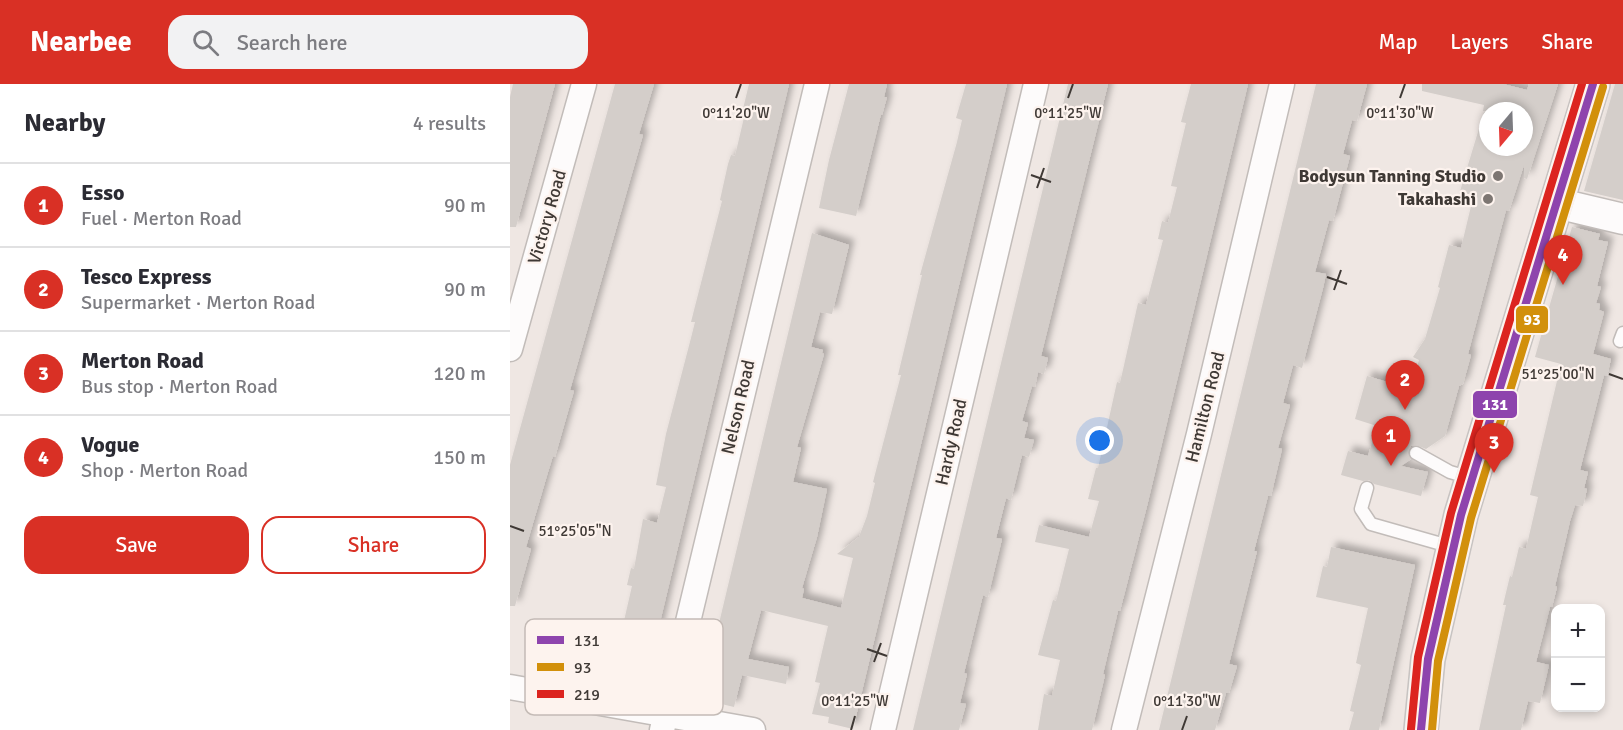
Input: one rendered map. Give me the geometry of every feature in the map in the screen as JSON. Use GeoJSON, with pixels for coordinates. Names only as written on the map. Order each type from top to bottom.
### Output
{"type":"FeatureCollection","features":[{"type":"Feature","properties":{"kind":"main road"},"geometry":{"type":"LineString","coordinates":[[1421,730],[1428,659],[1471,478],[1556,203],[1585,86]]}},
{"type":"Feature","properties":{"kind":"street","name":"Victory Road"},"geometry":{"type":"LineString","coordinates":[[510,349],[584,84]]}},
{"type":"Feature","properties":{"kind":"street","name":"Nelson Road"},"geometry":{"type":"LineString","coordinates":[[689,619],[817,84]]}},
{"type":"Feature","properties":{"kind":"street","name":"Hardy Road"},"geometry":{"type":"LineString","coordinates":[[883,730],[1036,84]]}},
{"type":"Feature","properties":{"kind":"street","name":"Hamilton Road"},"geometry":{"type":"LineString","coordinates":[[1124,730],[1199,434],[1282,84]]}},
{"type":"Feature","properties":{"kind":"street"},"geometry":{"type":"LineString","coordinates":[[1556,203],[1623,219]]}},
{"type":"Feature","properties":{"kind":"street"},"geometry":{"type":"LineString","coordinates":[[510,687],[525,690]]}},
{"type":"Feature","properties":{"kind":"street"},"geometry":{"type":"LineString","coordinates":[[633,715],[664,722],[753,730]]}},
{"type":"Feature","properties":{"kind":"lane"},"geometry":{"type":"LineString","coordinates":[[1416,453],[1450,472],[1471,478]]}},
{"type":"Feature","properties":{"kind":"lane"},"geometry":{"type":"LineString","coordinates":[[1367,489],[1361,508],[1371,524],[1454,547]]}},
{"type":"Feature","properties":{"kind":"building"},"geometry":{"type":"Polygon","coordinates":[[[513,84],[555,84],[516,227],[510,227],[510,97],[513,84]]]}},
{"type":"Feature","properties":{"kind":"building"},"geometry":{"type":"Polygon","coordinates":[[[615,84],[654,84],[639,134],[643,135],[570,390],[574,391],[526,547],[531,549],[515,606],[510,606],[510,465],[615,84]]]}},
{"type":"Feature","properties":{"kind":"building"},"geometry":{"type":"Polygon","coordinates":[[[749,84],[789,84],[661,619],[624,619],[632,586],[627,585],[631,568],[634,569],[643,519],[657,523],[666,487],[656,485],[666,434],[695,322],[691,322],[722,201],[720,200],[728,164],[731,155],[735,156],[746,109],[743,109],[749,84]]]}},
{"type":"Feature","properties":{"kind":"building"},"geometry":{"type":"Polygon","coordinates":[[[849,84],[887,84],[884,97],[887,97],[856,216],[819,208],[849,84]]]}},
{"type":"Feature","properties":{"kind":"building"},"geometry":{"type":"Polygon","coordinates":[[[966,84],[1007,84],[853,729],[828,723],[829,717],[812,714],[820,683],[815,682],[828,626],[761,610],[748,659],[789,667],[786,684],[742,675],[734,707],[723,704],[723,619],[720,619],[812,233],[849,245],[832,314],[820,312],[811,347],[823,350],[824,354],[797,447],[801,448],[793,482],[827,489],[817,537],[802,588],[804,589],[802,598],[841,608],[853,558],[837,554],[859,537],[867,516],[875,483],[873,482],[901,375],[898,375],[922,275],[920,275],[962,120],[956,118],[966,84]]]}},
{"type":"Feature","properties":{"kind":"building"},"geometry":{"type":"Polygon","coordinates":[[[1068,84],[1108,84],[1041,356],[1048,358],[1044,374],[1038,372],[1035,387],[1032,386],[1022,421],[1028,423],[1024,438],[1034,440],[1029,457],[1022,455],[1011,500],[1006,498],[996,538],[1002,539],[988,597],[983,595],[964,673],[967,674],[960,703],[966,704],[959,730],[913,730],[1068,84]]]}},
{"type":"Feature","properties":{"kind":"building"},"geometry":{"type":"Polygon","coordinates":[[[1191,84],[1248,84],[1147,506],[1120,611],[1118,611],[1092,730],[1038,730],[1044,694],[1052,696],[1060,660],[1038,655],[1053,600],[1056,601],[1069,549],[1035,542],[1039,525],[1089,537],[1099,501],[1088,499],[1096,468],[1098,468],[1117,382],[1120,383],[1138,303],[1146,305],[1163,240],[1158,239],[1162,221],[1168,223],[1177,187],[1171,186],[1186,123],[1181,122],[1191,84]]]}},
{"type":"Feature","properties":{"kind":"building"},"geometry":{"type":"Polygon","coordinates":[[[1316,84],[1367,84],[1357,121],[1352,120],[1343,154],[1350,156],[1333,221],[1329,220],[1315,272],[1326,274],[1302,368],[1293,365],[1283,403],[1290,405],[1278,448],[1282,449],[1271,496],[1268,496],[1254,551],[1257,551],[1229,664],[1237,666],[1215,730],[1159,730],[1316,84]]]}},
{"type":"Feature","properties":{"kind":"building"},"geometry":{"type":"Polygon","coordinates":[[[1422,84],[1503,84],[1527,90],[1529,84],[1558,84],[1527,179],[1524,178],[1524,165],[1509,211],[1506,210],[1468,354],[1471,355],[1463,384],[1459,386],[1445,436],[1426,449],[1416,445],[1411,446],[1408,453],[1411,459],[1401,466],[1428,472],[1421,496],[1374,484],[1369,480],[1363,481],[1341,475],[1348,451],[1368,456],[1377,426],[1355,419],[1367,376],[1411,389],[1419,360],[1413,357],[1425,339],[1440,288],[1438,287],[1449,245],[1461,248],[1472,202],[1458,198],[1479,129],[1479,156],[1533,156],[1533,102],[1479,102],[1479,104],[1422,91],[1422,84]]]}},
{"type":"Feature","properties":{"kind":"building"},"geometry":{"type":"Polygon","coordinates":[[[1615,84],[1623,84],[1623,200],[1584,191],[1615,84]]]}},
{"type":"Feature","properties":{"kind":"building"},"geometry":{"type":"Polygon","coordinates":[[[1572,227],[1600,234],[1598,240],[1608,242],[1597,286],[1601,287],[1596,303],[1600,304],[1599,310],[1604,312],[1593,354],[1611,359],[1607,376],[1604,375],[1580,470],[1588,472],[1583,506],[1575,505],[1570,521],[1555,586],[1557,587],[1536,662],[1549,665],[1540,703],[1528,701],[1521,730],[1479,730],[1506,605],[1503,605],[1510,576],[1512,577],[1519,547],[1526,549],[1538,497],[1530,495],[1561,364],[1535,357],[1572,227]]]}},
{"type":"Feature","properties":{"kind":"building"},"geometry":{"type":"Polygon","coordinates":[[[1331,547],[1415,565],[1379,730],[1349,730],[1354,712],[1350,711],[1361,665],[1356,663],[1368,608],[1316,597],[1323,566],[1327,567],[1331,547]]]}},
{"type":"Feature","properties":{"kind":"transit line","name":"219"},"geometry":{"type":"LineString","coordinates":[[1411,729],[1418,657],[1451,513],[1582,84]]}},
{"type":"Feature","properties":{"kind":"transit line","name":"131"},"geometry":{"type":"LineString","coordinates":[[1421,730],[1428,659],[1461,515],[1593,84]]}},
{"type":"Feature","properties":{"kind":"transit line","name":"93"},"geometry":{"type":"LineString","coordinates":[[1432,730],[1438,661],[1471,518],[1603,87]]}},
{"type":"Feature","properties":{"kind":"place","name":"Bodysun Tanning Studio"},"geometry":{"type":"Point","coordinates":[1498,176]}},
{"type":"Feature","properties":{"kind":"place","name":"Takahashi"},"geometry":{"type":"Point","coordinates":[1488,199]}},
{"type":"Feature","properties":{"kind":"place","name":"Vogue"},"geometry":{"type":"Point","coordinates":[1563,285]}},
{"type":"Feature","properties":{"kind":"place","name":"Tesco Express"},"geometry":{"type":"Point","coordinates":[1405,410]}},
{"type":"Feature","properties":{"kind":"place","name":"Esso"},"geometry":{"type":"Point","coordinates":[1391,466]}},
{"type":"Feature","properties":{"kind":"place","name":"Merton Road"},"geometry":{"type":"Point","coordinates":[1494,473]}}]}
